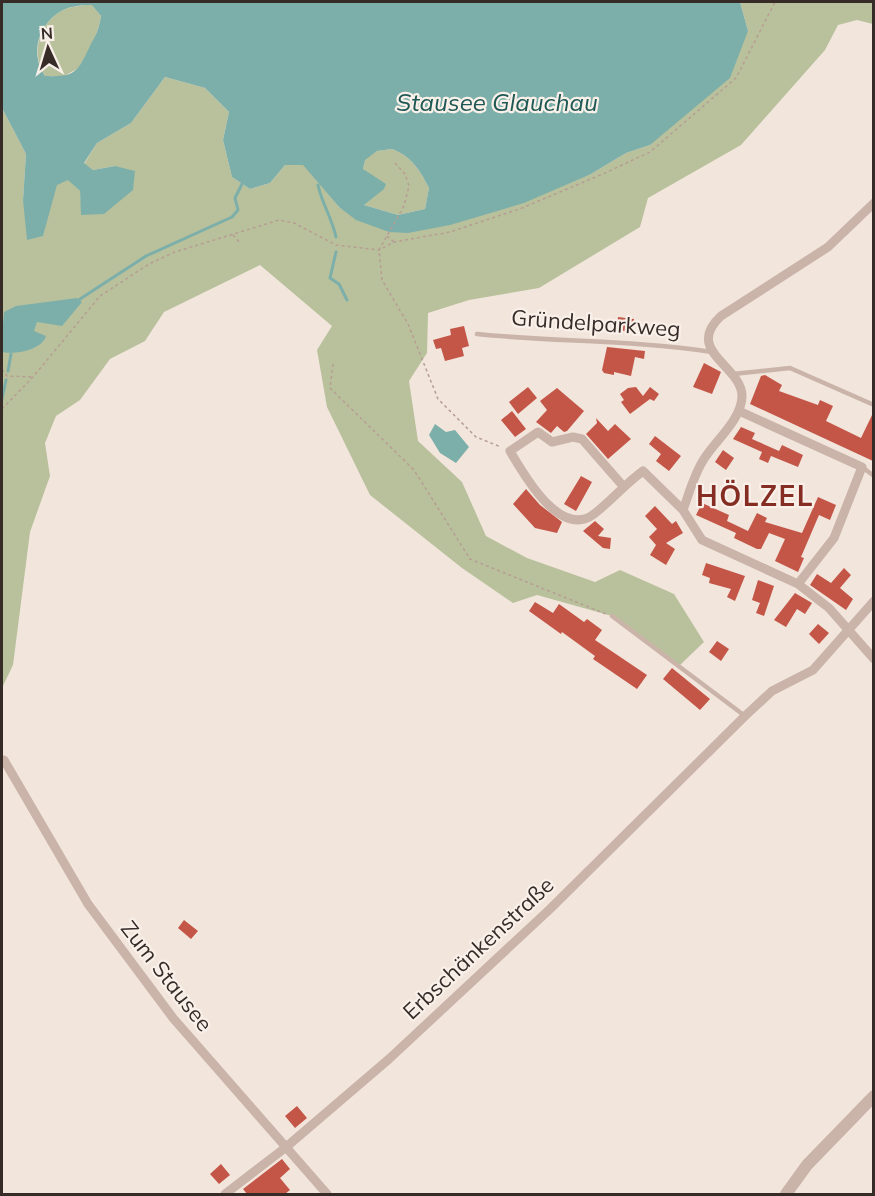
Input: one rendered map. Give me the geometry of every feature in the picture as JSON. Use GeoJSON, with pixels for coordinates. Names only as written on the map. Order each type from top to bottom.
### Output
{"type":"FeatureCollection","features":[{"type":"Feature","properties":{"kind":"street","name":"Gründelparkweg"},"geometry":{"type":"LineString","coordinates":[[712,352],[708,338],[711,325],[721,316],[828,247],[873,203]]}},
{"type":"Feature","properties":{"kind":"street"},"geometry":{"type":"LineString","coordinates":[[683,510],[702,461],[739,411],[741,388],[712,352]]}},
{"type":"Feature","properties":{"kind":"street"},"geometry":{"type":"LineString","coordinates":[[739,411],[862,467],[834,538],[798,584]]}},
{"type":"Feature","properties":{"kind":"street"},"geometry":{"type":"LineString","coordinates":[[623,486],[582,439],[573,438],[552,442],[538,432],[510,451],[539,497],[552,509],[567,517],[583,519],[593,515],[623,486],[643,471],[683,510],[702,540],[798,584],[829,608],[873,658]]}},
{"type":"Feature","properties":{"kind":"street","name":"Erbschänkenstraße"},"geometry":{"type":"LineString","coordinates":[[225,1194],[285,1148],[389,1059],[550,909],[772,691],[813,670],[873,601]]}},
{"type":"Feature","properties":{"kind":"street","name":"Zum Stausee"},"geometry":{"type":"LineString","coordinates":[[4,760],[87,904],[173,1018],[327,1194]]}},
{"type":"Feature","properties":{"kind":"street"},"geometry":{"type":"LineString","coordinates":[[786,1194],[807,1165],[873,1096]]}},
{"type":"Feature","properties":{"kind":"lane","name":"Gründelparkweg"},"geometry":{"type":"LineString","coordinates":[[477,334],[515,338],[625,341],[712,352]]}},
{"type":"Feature","properties":{"kind":"lane"},"geometry":{"type":"LineString","coordinates":[[730,375],[790,368],[873,405]]}},
{"type":"Feature","properties":{"kind":"lane"},"geometry":{"type":"LineString","coordinates":[[862,467],[873,476]]}},
{"type":"Feature","properties":{"kind":"lane"},"geometry":{"type":"LineString","coordinates":[[612,616],[745,716]]}},
{"type":"Feature","properties":{"kind":"path"},"geometry":{"type":"LineString","coordinates":[[2,410],[33,377],[100,296],[149,264],[175,252],[203,246],[232,234],[279,220],[294,223],[336,245],[379,250],[394,242],[450,232],[522,208],[650,152],[736,78],[775,2]]}},
{"type":"Feature","properties":{"kind":"path"},"geometry":{"type":"LineString","coordinates":[[395,163],[405,174],[409,186],[404,206],[379,250],[382,280],[408,324],[438,399],[476,437],[510,451]]}},
{"type":"Feature","properties":{"kind":"path"},"geometry":{"type":"LineString","coordinates":[[232,234],[241,244]]}},
{"type":"Feature","properties":{"kind":"path"},"geometry":{"type":"LineString","coordinates":[[386,236],[394,242]]}},
{"type":"Feature","properties":{"kind":"path"},"geometry":{"type":"LineString","coordinates":[[333,364],[330,388],[414,470],[470,559],[612,616]]}},
{"type":"Feature","properties":{"kind":"path"},"geometry":{"type":"LineString","coordinates":[[2,369],[7,376],[33,377]]}},
{"type":"Feature","properties":{"kind":"green space"},"geometry":{"type":"Polygon","coordinates":[[[740,2],[873,2],[873,24],[857,20],[838,25],[825,50],[741,145],[648,198],[640,227],[539,288],[469,300],[428,313],[427,353],[409,381],[418,441],[462,482],[486,536],[527,558],[595,582],[620,570],[674,594],[704,642],[680,665],[612,616],[537,595],[513,603],[462,568],[370,495],[327,407],[317,350],[332,326],[260,265],[164,312],[145,341],[110,359],[80,400],[56,416],[45,443],[50,476],[30,532],[13,665],[2,688],[2,108],[26,154],[23,200],[43,235],[56,185],[68,179],[80,191],[82,215],[115,166],[93,170],[84,164],[97,143],[131,123],[165,77],[205,88],[229,112],[223,140],[232,177],[250,189],[270,183],[285,165],[304,165],[339,207],[389,232],[591,174],[626,153],[650,145],[748,31],[740,2]]]}},
{"type":"Feature","properties":{"kind":"green space"},"geometry":{"type":"Polygon","coordinates":[[[92,4],[101,16],[100,23],[81,67],[64,76],[45,76],[40,67],[38,48],[39,39],[48,23],[63,10],[92,4]]]}},
{"type":"Feature","properties":{"kind":"green space"},"geometry":{"type":"Polygon","coordinates":[[[392,149],[410,160],[426,181],[429,188],[425,209],[398,215],[364,205],[372,198],[374,178],[363,169],[365,159],[377,151],[392,149]]]}},
{"type":"Feature","properties":{"kind":"water","name":"Stausee Glauchau"},"geometry":{"type":"Polygon","coordinates":[[[2,2],[740,2],[748,31],[730,78],[650,145],[626,153],[591,174],[524,203],[450,225],[408,233],[389,232],[356,220],[339,207],[303,165],[285,165],[270,183],[250,189],[232,177],[223,140],[229,112],[205,88],[165,77],[131,123],[97,143],[84,163],[93,170],[115,166],[135,171],[133,190],[104,214],[81,215],[80,191],[68,180],[57,185],[43,236],[27,240],[23,200],[26,154],[2,108],[2,2]],[[92,5],[63,10],[48,23],[37,48],[40,67],[45,76],[63,76],[78,68],[99,26],[101,16],[92,5]],[[392,149],[377,151],[365,160],[363,169],[386,184],[384,189],[364,205],[398,215],[425,209],[429,188],[426,181],[410,160],[392,149]]]}},
{"type":"Feature","properties":{"kind":"water"},"geometry":{"type":"Polygon","coordinates":[[[77,298],[82,302],[62,326],[37,322],[34,331],[46,336],[39,345],[21,352],[2,352],[4,312],[16,306],[77,298]]]}},
{"type":"Feature","properties":{"kind":"water"},"geometry":{"type":"Polygon","coordinates":[[[435,424],[446,432],[455,430],[469,447],[456,463],[440,453],[429,435],[435,424]]]}},
{"type":"Feature","properties":{"kind":"building"},"geometry":{"type":"Polygon","coordinates":[[[618,317],[634,319],[633,332],[617,330],[618,317]]]}},
{"type":"Feature","properties":{"kind":"building"},"geometry":{"type":"Polygon","coordinates":[[[464,326],[469,346],[462,348],[464,356],[445,361],[441,348],[436,349],[433,340],[451,335],[450,329],[464,326]]]}},
{"type":"Feature","properties":{"kind":"building"},"geometry":{"type":"Polygon","coordinates":[[[607,347],[645,351],[644,359],[635,357],[631,376],[614,372],[614,375],[604,373],[602,370],[607,347]]]}},
{"type":"Feature","properties":{"kind":"building"},"geometry":{"type":"Polygon","coordinates":[[[704,363],[721,372],[712,394],[693,387],[704,363]]]}},
{"type":"Feature","properties":{"kind":"building"},"geometry":{"type":"Polygon","coordinates":[[[765,375],[782,385],[779,391],[818,405],[820,400],[833,406],[826,421],[861,438],[873,413],[873,461],[750,404],[761,376],[765,375]]]}},
{"type":"Feature","properties":{"kind":"building"},"geometry":{"type":"Polygon","coordinates":[[[528,387],[537,398],[518,414],[509,402],[528,387]]]}},
{"type":"Feature","properties":{"kind":"building"},"geometry":{"type":"Polygon","coordinates":[[[636,387],[643,396],[650,387],[659,394],[654,401],[650,399],[630,414],[621,402],[624,400],[620,394],[628,388],[636,387]]]}},
{"type":"Feature","properties":{"kind":"building"},"geometry":{"type":"Polygon","coordinates":[[[557,388],[584,411],[567,431],[564,432],[557,426],[551,433],[536,422],[547,410],[540,401],[557,388]]]}},
{"type":"Feature","properties":{"kind":"building"},"geometry":{"type":"Polygon","coordinates":[[[512,411],[526,429],[515,437],[501,420],[512,411]]]}},
{"type":"Feature","properties":{"kind":"building"},"geometry":{"type":"Polygon","coordinates":[[[596,418],[608,431],[615,424],[631,439],[608,459],[586,434],[597,423],[596,418]]]}},
{"type":"Feature","properties":{"kind":"building"},"geometry":{"type":"Polygon","coordinates":[[[741,427],[755,433],[752,439],[779,451],[782,445],[803,455],[798,467],[771,456],[768,463],[759,459],[762,452],[733,439],[741,427]]]}},
{"type":"Feature","properties":{"kind":"building"},"geometry":{"type":"Polygon","coordinates":[[[655,436],[681,456],[669,471],[656,461],[661,454],[649,444],[655,436]]]}},
{"type":"Feature","properties":{"kind":"building"},"geometry":{"type":"Polygon","coordinates":[[[723,450],[734,458],[726,470],[715,462],[723,450]]]}},
{"type":"Feature","properties":{"kind":"building"},"geometry":{"type":"Polygon","coordinates":[[[581,476],[592,482],[576,511],[564,504],[581,476]]]}},
{"type":"Feature","properties":{"kind":"building"},"geometry":{"type":"Polygon","coordinates":[[[526,489],[540,505],[562,522],[557,533],[535,528],[513,504],[526,489]]]}},
{"type":"Feature","properties":{"kind":"building"},"geometry":{"type":"Polygon","coordinates":[[[818,497],[836,505],[830,520],[819,515],[801,557],[804,558],[798,572],[775,561],[785,539],[769,533],[761,549],[757,549],[734,538],[736,533],[696,515],[702,503],[729,515],[727,521],[748,531],[757,513],[767,518],[765,522],[802,533],[818,497]]]}},
{"type":"Feature","properties":{"kind":"building"},"geometry":{"type":"Polygon","coordinates":[[[655,506],[672,524],[676,521],[683,533],[666,543],[675,549],[666,565],[650,555],[656,545],[649,537],[657,529],[645,516],[655,506]]]}},
{"type":"Feature","properties":{"kind":"building"},"geometry":{"type":"Polygon","coordinates":[[[595,521],[604,529],[598,536],[611,538],[610,549],[603,548],[583,531],[595,521]]]}},
{"type":"Feature","properties":{"kind":"building"},"geometry":{"type":"Polygon","coordinates":[[[706,563],[745,576],[735,601],[727,597],[731,589],[709,583],[710,578],[702,575],[706,563]]]}},
{"type":"Feature","properties":{"kind":"building"},"geometry":{"type":"Polygon","coordinates":[[[844,568],[851,575],[840,588],[853,599],[846,610],[810,585],[817,574],[831,583],[844,568]]]}},
{"type":"Feature","properties":{"kind":"building"},"geometry":{"type":"Polygon","coordinates":[[[758,580],[774,586],[764,616],[756,613],[760,603],[752,600],[758,580]]]}},
{"type":"Feature","properties":{"kind":"building"},"geometry":{"type":"Polygon","coordinates":[[[795,593],[812,603],[805,614],[797,609],[786,627],[774,620],[795,593]]]}},
{"type":"Feature","properties":{"kind":"building"},"geometry":{"type":"Polygon","coordinates":[[[535,602],[553,613],[559,604],[584,622],[587,619],[602,630],[595,640],[647,675],[637,689],[593,659],[595,656],[562,632],[561,634],[529,611],[535,602]]]}},
{"type":"Feature","properties":{"kind":"building"},"geometry":{"type":"Polygon","coordinates":[[[818,624],[829,633],[819,644],[809,634],[818,624]]]}},
{"type":"Feature","properties":{"kind":"building"},"geometry":{"type":"Polygon","coordinates":[[[717,641],[729,649],[721,661],[709,652],[717,641]]]}},
{"type":"Feature","properties":{"kind":"building"},"geometry":{"type":"Polygon","coordinates":[[[672,668],[710,699],[700,710],[663,679],[672,668]]]}},
{"type":"Feature","properties":{"kind":"building"},"geometry":{"type":"Polygon","coordinates":[[[184,920],[198,931],[191,939],[178,928],[184,920]]]}},
{"type":"Feature","properties":{"kind":"building"},"geometry":{"type":"Polygon","coordinates":[[[297,1106],[307,1118],[295,1128],[285,1116],[297,1106]]]}},
{"type":"Feature","properties":{"kind":"building"},"geometry":{"type":"Polygon","coordinates":[[[282,1159],[290,1169],[280,1178],[290,1190],[285,1194],[247,1194],[243,1189],[282,1159]]]}},
{"type":"Feature","properties":{"kind":"building"},"geometry":{"type":"Polygon","coordinates":[[[221,1164],[230,1175],[219,1184],[210,1174],[221,1164]]]}},
{"type":"Feature","properties":{"kind":"waterway"},"geometry":{"type":"LineString","coordinates":[[80,299],[146,256],[232,217],[238,210],[235,198],[242,184]]}},
{"type":"Feature","properties":{"kind":"waterway"},"geometry":{"type":"LineString","coordinates":[[318,185],[336,237]]}},
{"type":"Feature","properties":{"kind":"waterway"},"geometry":{"type":"LineString","coordinates":[[336,252],[330,278],[339,284],[347,300]]}},
{"type":"Feature","properties":{"kind":"waterway"},"geometry":{"type":"LineString","coordinates":[[8,371],[11,354]]}},
{"type":"Feature","properties":{"kind":"waterway"},"geometry":{"type":"LineString","coordinates":[[2,399],[6,380]]}},
{"type":"Feature","properties":{"kind":"district","name":"HÖLZEL"},"geometry":{"type":"Point","coordinates":[755,496]}}]}
